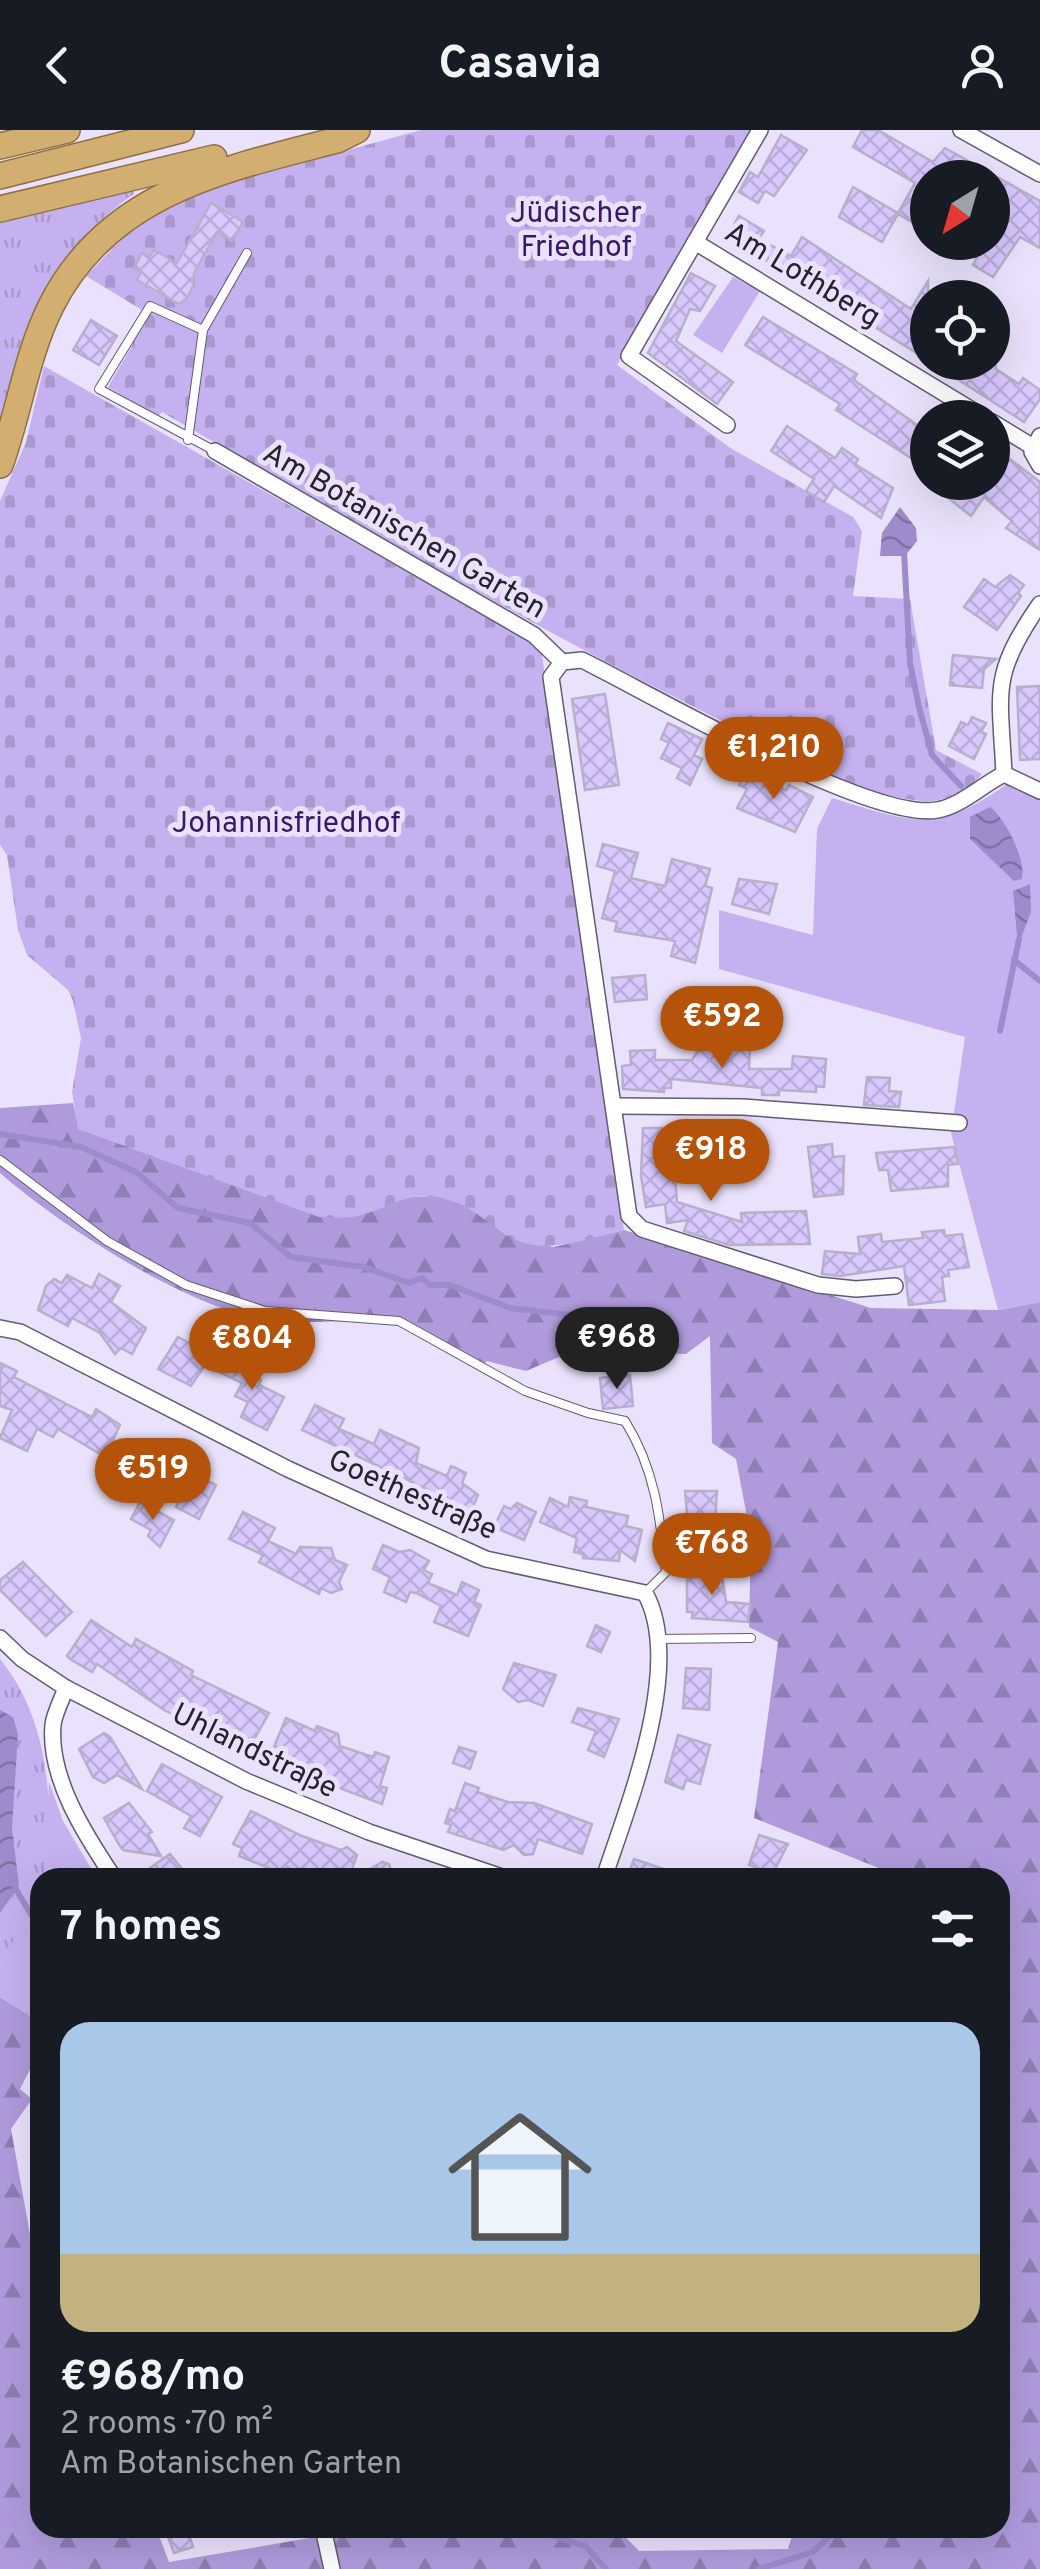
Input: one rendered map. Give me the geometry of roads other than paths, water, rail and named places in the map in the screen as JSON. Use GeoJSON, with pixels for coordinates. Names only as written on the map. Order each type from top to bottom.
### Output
{"type":"FeatureCollection","features":[{"type":"Feature","properties":{"kind":"highway"},"geometry":{"type":"LineString","coordinates":[[0,146],[67,130]]}},
{"type":"Feature","properties":{"kind":"highway"},"geometry":{"type":"LineString","coordinates":[[0,176],[181,130]]}},
{"type":"Feature","properties":{"kind":"highway"},"geometry":{"type":"LineString","coordinates":[[0,210],[328,130]]}},
{"type":"Feature","properties":{"kind":"highway"},"geometry":{"type":"LineString","coordinates":[[0,466],[18,414],[30,359],[51,306],[76,269],[108,234],[131,215],[198,178],[336,140],[357,130]]}},
{"type":"Feature","properties":{"kind":"street"},"geometry":{"type":"LineString","coordinates":[[726,425],[629,356],[760,130]]}},
{"type":"Feature","properties":{"kind":"street"},"geometry":{"type":"LineString","coordinates":[[961,130],[1040,174]]}},
{"type":"Feature","properties":{"kind":"street","name":"Am Lothberg"},"geometry":{"type":"LineString","coordinates":[[695,242],[954,400]]}},
{"type":"Feature","properties":{"kind":"street"},"geometry":{"type":"LineString","coordinates":[[1010,430],[1036,442],[1040,466]]}},
{"type":"Feature","properties":{"kind":"street","name":"Am Botanischen Garten"},"geometry":{"type":"LineString","coordinates":[[214,451],[534,635],[562,662],[582,660],[830,785],[874,801],[938,810],[1004,774]]}},
{"type":"Feature","properties":{"kind":"street"},"geometry":{"type":"LineString","coordinates":[[1040,604],[1012,644],[1001,675],[1004,774],[1040,791]]}},
{"type":"Feature","properties":{"kind":"street"},"geometry":{"type":"LineString","coordinates":[[562,662],[551,677],[629,1216],[642,1229],[818,1285],[856,1290],[895,1286]]}},
{"type":"Feature","properties":{"kind":"street"},"geometry":{"type":"LineString","coordinates":[[616,1106],[743,1107],[959,1123]]}},
{"type":"Feature","properties":{"kind":"street","name":"Goethestraße"},"geometry":{"type":"LineString","coordinates":[[0,1328],[20,1332],[288,1469],[486,1558],[645,1594]]}},
{"type":"Feature","properties":{"kind":"street"},"geometry":{"type":"LineString","coordinates":[[607,1868],[646,1750],[658,1639],[653,1607],[645,1594]]}},
{"type":"Feature","properties":{"kind":"street","name":"Uhlandstraße"},"geometry":{"type":"LineString","coordinates":[[0,1638],[22,1660],[66,1688],[307,1808],[477,1868]]}},
{"type":"Feature","properties":{"kind":"street"},"geometry":{"type":"LineString","coordinates":[[66,1688],[52,1724],[57,1758],[78,1818],[108,1868]]}},
{"type":"Feature","properties":{"kind":"street"},"geometry":{"type":"LineString","coordinates":[[325,2538],[332,2569]]}},
{"type":"Feature","properties":{"kind":"lane"},"geometry":{"type":"LineString","coordinates":[[188,440],[203,330],[247,253]]}},
{"type":"Feature","properties":{"kind":"lane"},"geometry":{"type":"LineString","coordinates":[[203,330],[150,306],[99,389],[214,451]]}},
{"type":"Feature","properties":{"kind":"lane"},"geometry":{"type":"LineString","coordinates":[[0,1160],[107,1241],[186,1285],[265,1311],[399,1321],[525,1391],[588,1413],[626,1420],[644,1451],[660,1509],[666,1572],[645,1594]]}},
{"type":"Feature","properties":{"kind":"lane"},"geometry":{"type":"LineString","coordinates":[[658,1639],[752,1638]]}},
{"type":"Feature","properties":{"kind":"water"},"geometry":{"type":"Polygon","coordinates":[[[900,507],[916,528],[917,541],[905,556],[880,556],[882,533],[900,507]]]}},
{"type":"Feature","properties":{"kind":"water"},"geometry":{"type":"Polygon","coordinates":[[[990,807],[1014,840],[1022,879],[1014,881],[970,839],[970,817],[990,807]]]}},
{"type":"Feature","properties":{"kind":"water"},"geometry":{"type":"Polygon","coordinates":[[[1030,884],[1031,912],[1018,946],[1013,891],[1030,884]]]}},
{"type":"Feature","properties":{"kind":"water"},"geometry":{"type":"Polygon","coordinates":[[[0,1710],[13,1717],[18,1734],[12,1828],[19,1886],[0,1913],[0,1710]]]}},
{"type":"Feature","properties":{"kind":"waterway"},"geometry":{"type":"LineString","coordinates":[[904,552],[910,663],[919,707],[932,755],[961,786]]}},
{"type":"Feature","properties":{"kind":"waterway"},"geometry":{"type":"LineString","coordinates":[[1000,1031],[1019,939]]}},
{"type":"Feature","properties":{"kind":"waterway"},"geometry":{"type":"LineString","coordinates":[[1014,960],[1040,981]]}},
{"type":"Feature","properties":{"kind":"waterway"},"geometry":{"type":"LineString","coordinates":[[0,1134],[81,1147],[136,1172],[178,1208],[250,1223],[291,1257],[364,1267],[409,1283],[422,1278],[430,1285],[450,1285],[510,1308],[621,1321]]}},
{"type":"Feature","properties":{"kind":"waterway"},"geometry":{"type":"LineString","coordinates":[[15,1888],[30,1913]]}},
{"type":"Feature","properties":{"kind":"waterway"},"geometry":{"type":"LineString","coordinates":[[559,2538],[585,2546],[606,2569]]}},
{"type":"Feature","properties":{"kind":"waterway"},"geometry":{"type":"LineString","coordinates":[[759,2569],[813,2552],[828,2538]]}},
{"type":"Feature","properties":{"kind":"park label","name":"Jüdischer Friedhof"},"geometry":{"type":"Point","coordinates":[576,229]}},
{"type":"Feature","properties":{"kind":"park label","name":"Johannisfriedhof"},"geometry":{"type":"Point","coordinates":[286,822]}}]}
